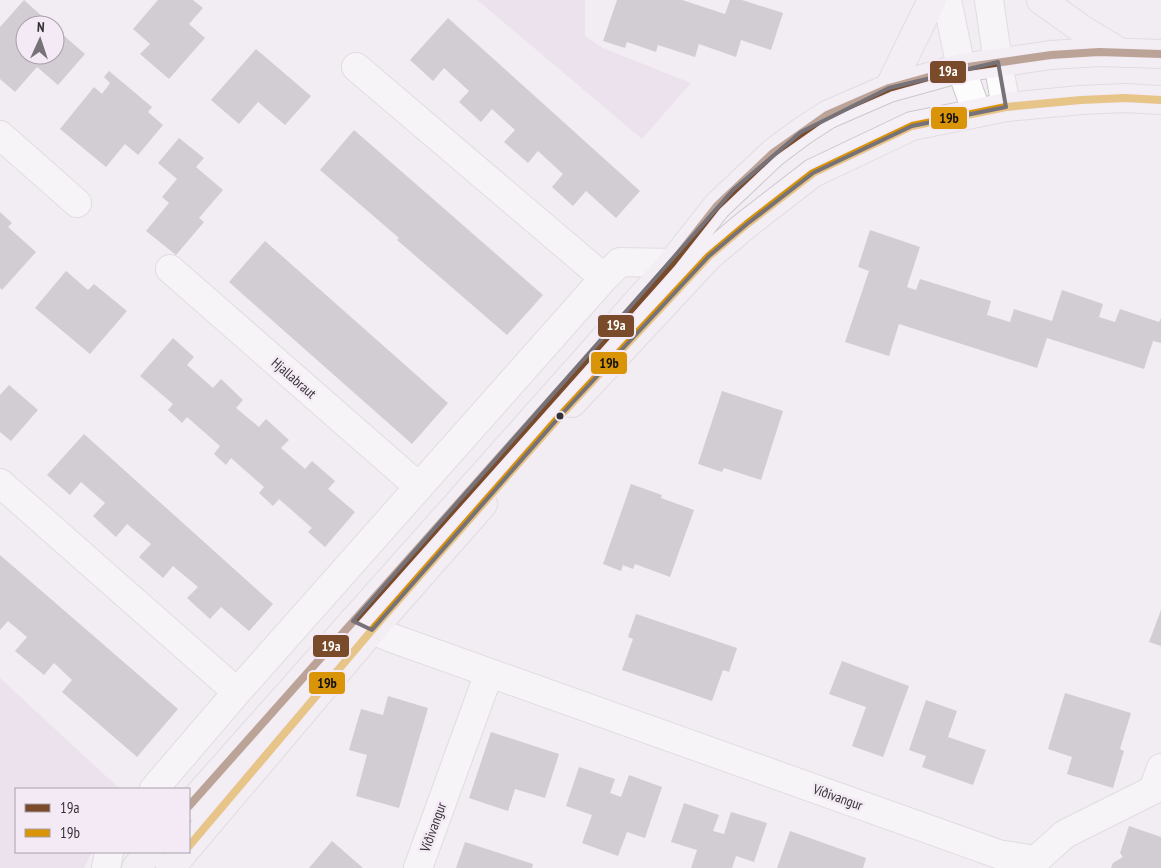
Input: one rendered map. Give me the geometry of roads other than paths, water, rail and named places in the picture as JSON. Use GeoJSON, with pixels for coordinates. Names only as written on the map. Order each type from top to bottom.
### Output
{"type":"FeatureCollection","features":[{"type":"Feature","properties":{"kind":"main road"},"geometry":{"type":"LineString","coordinates":[[889,88],[932,0]]}},
{"type":"Feature","properties":{"kind":"main road"},"geometry":{"type":"LineString","coordinates":[[1041,0],[1083,30],[1121,53]]}},
{"type":"Feature","properties":{"kind":"main road"},"geometry":{"type":"LineString","coordinates":[[190,845],[362,626],[672,263],[717,206],[773,153],[827,115],[889,88],[961,68],[1051,55],[1161,54]]}},
{"type":"Feature","properties":{"kind":"main road"},"geometry":{"type":"LineString","coordinates":[[190,805],[362,626],[716,250],[813,173],[912,126],[978,112],[1006,107],[1081,100],[1125,98],[1161,100]]}},
{"type":"Feature","properties":{"kind":"main road"},"geometry":{"type":"LineString","coordinates":[[136,868],[148,853]]}},
{"type":"Feature","properties":{"kind":"main road"},"geometry":{"type":"LineString","coordinates":[[170,868],[183,853]]}},
{"type":"Feature","properties":{"kind":"street"},"geometry":{"type":"LineString","coordinates":[[947,0],[961,68],[978,112]]}},
{"type":"Feature","properties":{"kind":"street"},"geometry":{"type":"LineString","coordinates":[[989,0],[1006,107]]}},
{"type":"Feature","properties":{"kind":"street"},"geometry":{"type":"LineString","coordinates":[[356,67],[604,278]]}},
{"type":"Feature","properties":{"kind":"street"},"geometry":{"type":"LineString","coordinates":[[0,135],[77,203]]}},
{"type":"Feature","properties":{"kind":"street"},"geometry":{"type":"LineString","coordinates":[[155,788],[237,692],[604,278],[620,262],[672,263]]}},
{"type":"Feature","properties":{"kind":"street","name":"Hjallabraut"},"geometry":{"type":"LineString","coordinates":[[170,269],[419,487]]}},
{"type":"Feature","properties":{"kind":"street"},"geometry":{"type":"LineString","coordinates":[[0,483],[237,692]]}},
{"type":"Feature","properties":{"kind":"street","name":"Víðivangur"},"geometry":{"type":"LineString","coordinates":[[362,626],[998,854],[1036,860],[1066,834],[1153,790],[1161,768]]}},
{"type":"Feature","properties":{"kind":"street","name":"Víðivangur"},"geometry":{"type":"LineString","coordinates":[[418,868],[489,673]]}},
{"type":"Feature","properties":{"kind":"street"},"geometry":{"type":"LineString","coordinates":[[106,868],[109,853]]}}]}
